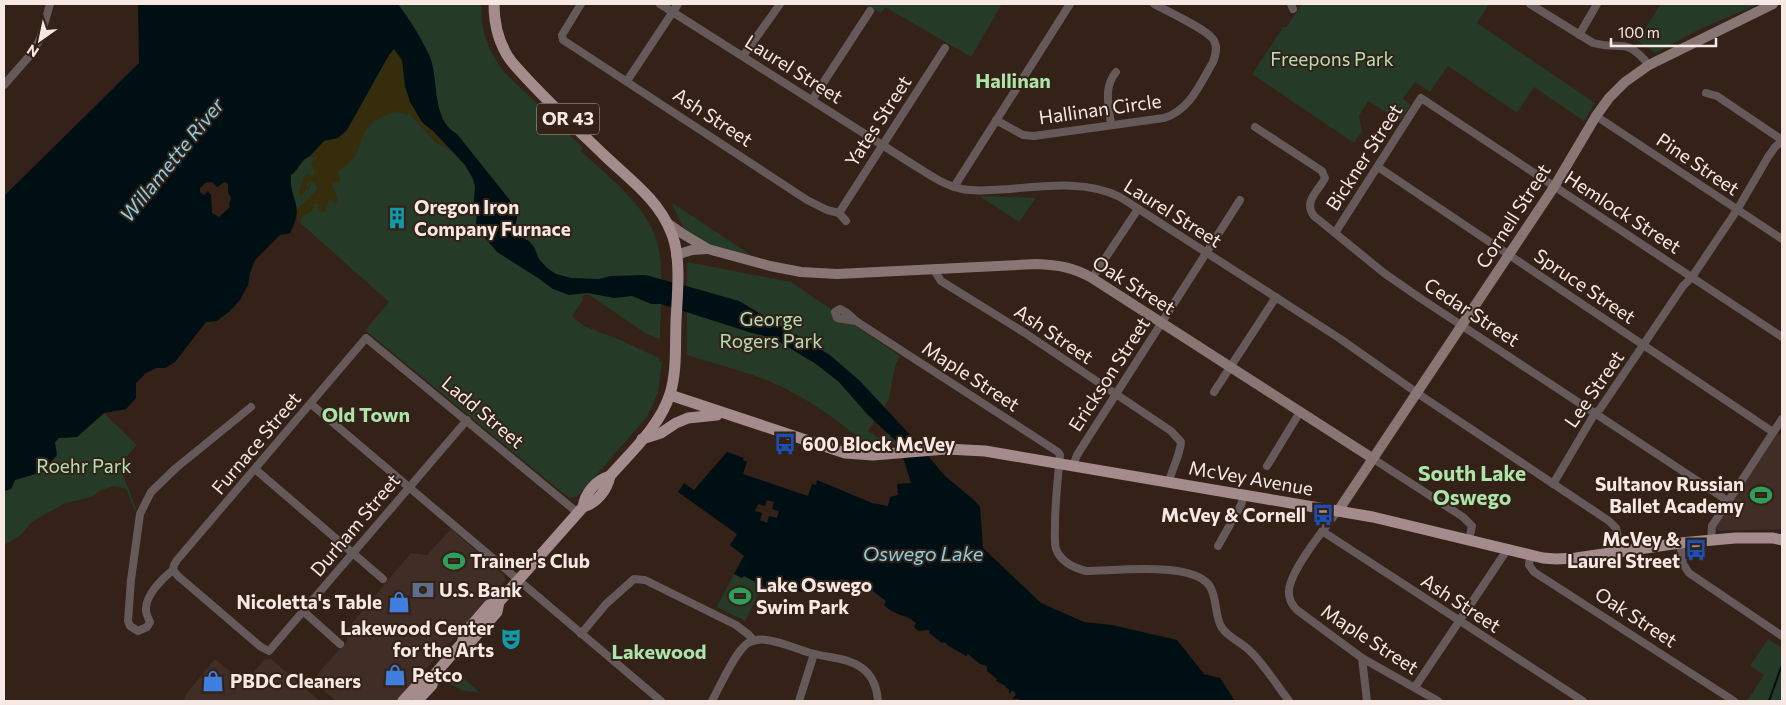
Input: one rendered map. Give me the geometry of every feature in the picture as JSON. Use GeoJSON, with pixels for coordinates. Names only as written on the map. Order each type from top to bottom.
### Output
{"type":"FeatureCollection","features":[{"type":"Feature","properties":{"kind":"main road","name":"OR 43"},"geometry":{"type":"LineString","coordinates":[[417,701],[432,684],[434,675],[462,643],[472,640],[497,612],[499,602],[581,510],[584,498],[601,479],[610,476],[659,418],[670,395],[674,371],[676,259],[672,232],[658,209],[642,189],[605,156],[511,61],[496,34],[494,4]]}},
{"type":"Feature","properties":{"kind":"main road","name":"McVey Avenue"},"geometry":{"type":"LineString","coordinates":[[670,395],[845,453],[865,455],[931,450],[973,450],[1373,517],[1530,556],[1566,559],[1680,542],[1779,537]]}},
{"type":"Feature","properties":{"kind":"main road","name":"McVey Avenue"},"geometry":{"type":"LineString","coordinates":[[642,439],[661,433],[688,418],[725,414]]}},
{"type":"Feature","properties":{"kind":"main road","name":"OR 43"},"geometry":{"type":"LineString","coordinates":[[403,701],[424,678],[434,675]]}},
{"type":"Feature","properties":{"kind":"street"},"geometry":{"type":"LineString","coordinates":[[4,85],[32,54],[40,38],[50,4]]}},
{"type":"Feature","properties":{"kind":"street","name":"Ash Street"},"geometry":{"type":"LineString","coordinates":[[581,4],[562,38],[806,200],[827,210],[839,212]]}},
{"type":"Feature","properties":{"kind":"street","name":"Laurel Street"},"geometry":{"type":"LineString","coordinates":[[660,4],[925,172],[954,187],[981,191],[1052,186],[1094,188],[1114,194],[1339,338],[1613,524],[1617,532],[1621,552]]}},
{"type":"Feature","properties":{"kind":"street"},"geometry":{"type":"LineString","coordinates":[[628,81],[678,4]]}},
{"type":"Feature","properties":{"kind":"street"},"geometry":{"type":"LineString","coordinates":[[743,56],[780,4]]}},
{"type":"Feature","properties":{"kind":"street"},"geometry":{"type":"LineString","coordinates":[[954,187],[1070,4]]}},
{"type":"Feature","properties":{"kind":"street","name":"Hallinan Circle"},"geometry":{"type":"LineString","coordinates":[[996,120],[1018,132],[1028,135],[1164,118],[1180,111],[1190,101],[1216,55],[1215,43],[1210,35],[1154,4]]}},
{"type":"Feature","properties":{"kind":"street"},"geometry":{"type":"LineString","coordinates":[[1530,4],[1593,43],[1602,46],[1626,45],[1630,47],[1639,53],[1649,65]]}},
{"type":"Feature","properties":{"kind":"street"},"geometry":{"type":"LineString","coordinates":[[1578,35],[1597,4]]}},
{"type":"Feature","properties":{"kind":"street","name":"Cornell Street"},"geometry":{"type":"LineString","coordinates":[[1338,511],[1554,187],[1596,116],[1609,98],[1625,82],[1649,65],[1773,4]]}},
{"type":"Feature","properties":{"kind":"street"},"geometry":{"type":"LineString","coordinates":[[812,100],[870,11]]}},
{"type":"Feature","properties":{"kind":"street","name":"Yates Street"},"geometry":{"type":"LineString","coordinates":[[839,212],[946,48]]}},
{"type":"Feature","properties":{"kind":"street"},"geometry":{"type":"LineString","coordinates":[[1110,125],[1108,87],[1110,80],[1116,72]]}},
{"type":"Feature","properties":{"kind":"street"},"geometry":{"type":"LineString","coordinates":[[1706,93],[1717,96],[1782,141]]}},
{"type":"Feature","properties":{"kind":"street","name":"Bickner Street"},"geometry":{"type":"LineString","coordinates":[[1335,233],[1421,98]]}},
{"type":"Feature","properties":{"kind":"street","name":"Hemlock Street"},"geometry":{"type":"LineString","coordinates":[[1421,98],[1782,337]]}},
{"type":"Feature","properties":{"kind":"street","name":"Pine Street"},"geometry":{"type":"LineString","coordinates":[[1596,116],[1782,239]]}},
{"type":"Feature","properties":{"kind":"street","name":"Cedar Street"},"geometry":{"type":"LineString","coordinates":[[1255,127],[1322,171],[1325,178],[1310,201],[1309,210],[1384,273],[1728,501]]}},
{"type":"Feature","properties":{"kind":"street","name":"Lee Street"},"geometry":{"type":"LineString","coordinates":[[1553,484],[1595,413],[1600,409],[1644,346],[1683,286],[1692,277],[1737,210],[1768,157],[1782,141]]}},
{"type":"Feature","properties":{"kind":"street","name":"Spruce Street"},"geometry":{"type":"LineString","coordinates":[[1378,167],[1773,432]]}},
{"type":"Feature","properties":{"kind":"street","name":"Erickson Street"},"geometry":{"type":"LineString","coordinates":[[1073,466],[1077,455],[1240,200]]}},
{"type":"Feature","properties":{"kind":"street"},"geometry":{"type":"LineString","coordinates":[[1092,278],[1138,209]]}},
{"type":"Feature","properties":{"kind":"street"},"geometry":{"type":"LineString","coordinates":[[839,212],[846,221]]}},
{"type":"Feature","properties":{"kind":"street","name":"Oak Street"},"geometry":{"type":"LineString","coordinates":[[666,222],[708,249],[770,266],[808,272],[837,274],[1053,265],[1073,268],[1092,278],[1468,521],[1472,528],[1469,540]]}},
{"type":"Feature","properties":{"kind":"street","name":"Oak Street"},"geometry":{"type":"LineString","coordinates":[[676,259],[692,250],[708,249]]}},
{"type":"Feature","properties":{"kind":"street","name":"Ash Street"},"geometry":{"type":"LineString","coordinates":[[934,270],[941,281],[1025,333],[1171,431],[1181,442],[1171,470],[1169,482]]}},
{"type":"Feature","properties":{"kind":"street"},"geometry":{"type":"LineString","coordinates":[[1214,392],[1232,368],[1276,297]]}},
{"type":"Feature","properties":{"kind":"street","name":"Maple Street"},"geometry":{"type":"LineString","coordinates":[[856,321],[1056,450],[1060,455],[1059,464]]}},
{"type":"Feature","properties":{"kind":"street","name":"Furnace Street"},"geometry":{"type":"LineString","coordinates":[[251,407],[176,468],[151,492],[140,514],[135,547],[128,621],[132,628],[138,631],[147,628],[150,622],[146,612],[148,601],[159,584],[174,570],[177,560],[366,338]]}},
{"type":"Feature","properties":{"kind":"street","name":"Ladd Street"},"geometry":{"type":"LineString","coordinates":[[366,338],[581,510]]}},
{"type":"Feature","properties":{"kind":"street"},"geometry":{"type":"LineString","coordinates":[[311,404],[661,701]]}},
{"type":"Feature","properties":{"kind":"street"},"geometry":{"type":"LineString","coordinates":[[1266,466],[1275,455],[1300,412]]}},
{"type":"Feature","properties":{"kind":"street"},"geometry":{"type":"LineString","coordinates":[[1711,540],[1712,526],[1782,418]]}},
{"type":"Feature","properties":{"kind":"street","name":"Durham Street"},"geometry":{"type":"LineString","coordinates":[[174,570],[178,576],[269,651],[467,420]]}},
{"type":"Feature","properties":{"kind":"street"},"geometry":{"type":"LineString","coordinates":[[1059,464],[1055,533],[1056,547],[1062,558],[1070,565],[1086,571],[1147,569],[1179,572],[1199,577],[1208,584],[1212,591],[1222,628],[1249,650],[1289,701]]}},
{"type":"Feature","properties":{"kind":"street"},"geometry":{"type":"LineString","coordinates":[[255,469],[383,579]]}},
{"type":"Feature","properties":{"kind":"street"},"geometry":{"type":"LineString","coordinates":[[1218,546],[1241,505],[1244,495]]}},
{"type":"Feature","properties":{"kind":"street"},"geometry":{"type":"LineString","coordinates":[[1322,531],[1338,511]]}},
{"type":"Feature","properties":{"kind":"street","name":"Ash Street"},"geometry":{"type":"LineString","coordinates":[[1322,531],[1583,701]]}},
{"type":"Feature","properties":{"kind":"street","name":"Maple Street"},"geometry":{"type":"LineString","coordinates":[[1322,531],[1293,576],[1288,591],[1292,604],[1297,610],[1362,658],[1438,701]]}},
{"type":"Feature","properties":{"kind":"street"},"geometry":{"type":"LineString","coordinates":[[1680,542],[1684,564],[1689,573],[1782,636]]}},
{"type":"Feature","properties":{"kind":"street"},"geometry":{"type":"LineString","coordinates":[[1415,688],[1507,550]]}},
{"type":"Feature","properties":{"kind":"street","name":"Oak Street"},"geometry":{"type":"LineString","coordinates":[[1530,556],[1529,565],[1534,572],[1734,701]]}},
{"type":"Feature","properties":{"kind":"street"},"geometry":{"type":"LineString","coordinates":[[580,634],[606,604],[634,579],[645,580],[736,625],[754,641]]}},
{"type":"Feature","properties":{"kind":"street"},"geometry":{"type":"LineString","coordinates":[[303,611],[340,644]]}},
{"type":"Feature","properties":{"kind":"street"},"geometry":{"type":"LineString","coordinates":[[712,701],[744,646],[764,639],[780,642],[814,654],[846,661],[862,668],[874,682],[878,701]]}},
{"type":"Feature","properties":{"kind":"street"},"geometry":{"type":"LineString","coordinates":[[799,701],[814,654]]}},
{"type":"Feature","properties":{"kind":"street"},"geometry":{"type":"LineString","coordinates":[[1362,658],[1367,701]]}},
{"type":"Feature","properties":{"kind":"shaded area"},"geometry":{"type":"Polygon","coordinates":[[[1778,433],[1782,436],[1782,529],[1718,531],[1716,528],[1717,524],[1778,433]]]}},
{"type":"Feature","properties":{"kind":"shaded area"},"geometry":{"type":"Polygon","coordinates":[[[451,529],[504,575],[505,581],[397,701],[336,701],[312,680],[347,641],[347,629],[411,553],[427,555],[451,529]]]}},
{"type":"Feature","properties":{"kind":"shaded area"},"geometry":{"type":"Polygon","coordinates":[[[215,659],[244,683],[264,660],[271,659],[320,701],[184,701],[186,694],[215,659]]]}},
{"type":"Feature","properties":{"kind":"green space"},"geometry":{"type":"Polygon","coordinates":[[[395,4],[482,4],[482,23],[486,40],[504,72],[583,148],[581,151],[628,195],[648,220],[655,235],[659,250],[661,272],[660,339],[645,333],[588,294],[582,296],[583,300],[572,316],[584,326],[618,339],[659,358],[659,362],[662,362],[658,393],[647,417],[577,497],[569,498],[365,330],[389,302],[297,220],[296,205],[290,180],[291,175],[310,156],[395,4]]]}},
{"type":"Feature","properties":{"kind":"green space"},"geometry":{"type":"Polygon","coordinates":[[[862,4],[1002,4],[971,57],[885,7],[881,13],[862,4]]]}},
{"type":"Feature","properties":{"kind":"green space","name":"Freepons Park"},"geometry":{"type":"Polygon","coordinates":[[[1302,4],[1489,4],[1477,23],[1595,103],[1584,121],[1534,87],[1517,113],[1448,66],[1430,92],[1415,82],[1403,99],[1411,105],[1400,121],[1368,101],[1359,116],[1362,131],[1354,143],[1252,74],[1284,26],[1286,28],[1302,4]]]}},
{"type":"Feature","properties":{"kind":"green space"},"geometry":{"type":"Polygon","coordinates":[[[1661,4],[1758,4],[1696,31],[1656,53],[1637,41],[1661,4]]]}},
{"type":"Feature","properties":{"kind":"green space"},"geometry":{"type":"Polygon","coordinates":[[[979,196],[1036,198],[1019,222],[979,196]]]}},
{"type":"Feature","properties":{"kind":"green space"},"geometry":{"type":"Polygon","coordinates":[[[671,202],[751,255],[708,245],[686,232],[671,202]]]}},
{"type":"Feature","properties":{"kind":"green space","name":"George Rogers Park"},"geometry":{"type":"Polygon","coordinates":[[[687,262],[791,282],[900,356],[895,366],[889,399],[868,431],[880,439],[896,428],[908,444],[870,447],[823,411],[784,388],[750,374],[687,355],[687,262]]]}},
{"type":"Feature","properties":{"kind":"green space","name":"Roehr Park"},"geometry":{"type":"Polygon","coordinates":[[[104,413],[137,445],[119,465],[136,508],[135,511],[126,489],[113,486],[91,497],[66,503],[38,518],[20,536],[4,545],[4,491],[11,489],[15,480],[42,472],[55,442],[59,438],[77,437],[104,413]]]}},
{"type":"Feature","properties":{"kind":"green space","name":"Lake Oswego Swim Park"},"geometry":{"type":"Polygon","coordinates":[[[734,574],[742,578],[744,576],[763,586],[745,621],[717,607],[734,574]]]}},
{"type":"Feature","properties":{"kind":"green space"},"geometry":{"type":"Polygon","coordinates":[[[1768,639],[1782,648],[1782,701],[1747,701],[1764,675],[1750,666],[1768,639]]]}},
{"type":"Feature","properties":{"kind":"green space"},"geometry":{"type":"Polygon","coordinates":[[[457,672],[480,693],[461,690],[450,684],[449,681],[457,672]]]}},
{"type":"Feature","properties":{"kind":"sand"},"geometry":{"type":"Polygon","coordinates":[[[394,49],[402,60],[422,122],[451,151],[435,142],[407,111],[408,115],[398,112],[389,113],[373,122],[365,131],[355,157],[337,173],[341,179],[338,183],[334,182],[332,185],[338,198],[336,204],[329,199],[325,212],[318,211],[318,204],[314,204],[312,211],[303,216],[300,223],[297,220],[297,210],[318,189],[315,183],[310,180],[306,184],[308,186],[312,183],[309,189],[305,190],[301,196],[299,193],[303,177],[307,174],[313,175],[315,172],[311,164],[315,159],[310,156],[324,141],[332,140],[376,80],[394,49]]]}},
{"type":"Feature","properties":{"kind":"water"},"geometry":{"type":"Polygon","coordinates":[[[138,4],[398,4],[416,30],[430,57],[439,109],[443,119],[509,199],[518,214],[515,226],[519,236],[529,241],[539,259],[547,268],[556,274],[571,278],[599,279],[611,276],[645,275],[739,301],[830,355],[860,381],[945,476],[980,507],[983,548],[1041,603],[1084,622],[1112,625],[1177,640],[1204,674],[1220,678],[1235,701],[1021,701],[1019,699],[1012,699],[1016,695],[1014,691],[1009,694],[1009,690],[996,681],[997,679],[987,671],[987,666],[980,664],[968,654],[966,656],[947,644],[942,643],[929,633],[930,631],[919,631],[914,627],[916,623],[913,620],[888,609],[884,605],[886,601],[869,588],[861,586],[855,593],[851,588],[852,584],[842,579],[833,582],[820,591],[810,593],[779,589],[771,590],[744,576],[742,578],[734,574],[744,556],[730,545],[737,534],[678,492],[684,483],[694,490],[727,452],[744,458],[743,460],[747,462],[743,474],[808,496],[812,484],[816,485],[817,480],[872,503],[888,506],[890,497],[898,495],[897,484],[911,483],[899,444],[867,414],[839,382],[816,364],[773,338],[661,304],[651,304],[632,296],[614,298],[588,293],[569,295],[553,289],[497,252],[480,232],[476,224],[477,212],[474,202],[475,186],[473,179],[465,165],[422,122],[410,102],[405,86],[402,60],[394,49],[347,130],[338,138],[324,141],[310,156],[303,160],[291,175],[292,190],[297,208],[295,223],[290,233],[280,235],[255,260],[248,285],[240,300],[217,321],[206,322],[175,362],[165,368],[156,368],[146,373],[136,383],[136,398],[126,409],[104,413],[77,437],[59,438],[55,442],[57,455],[42,472],[15,480],[11,489],[4,491],[4,196],[139,63],[138,4]],[[212,182],[205,183],[200,188],[200,192],[204,195],[208,191],[211,195],[212,213],[219,217],[230,207],[231,198],[228,192],[228,184],[225,182],[217,187],[212,182]]]}},
{"type":"Feature","properties":{"kind":"pier"},"geometry":{"type":"Polygon","coordinates":[[[767,500],[774,502],[772,509],[779,511],[777,518],[769,516],[767,523],[760,520],[762,513],[755,511],[758,504],[765,506],[767,500]]]}},
{"type":"Feature","properties":{"kind":"waterway"},"geometry":{"type":"LineString","coordinates":[[1769,701],[1782,665]]}},
{"type":"Feature","properties":{"kind":"place","name":"Oregon Iron Company Furnace"},"geometry":{"type":"Point","coordinates":[397,218]}},
{"type":"Feature","properties":{"kind":"place","name":"600 Block McVey"},"geometry":{"type":"Point","coordinates":[785,444]}},
{"type":"Feature","properties":{"kind":"place","name":"Sultanov Russian Ballet Academy"},"geometry":{"type":"Point","coordinates":[1761,495]}},
{"type":"Feature","properties":{"kind":"place","name":"McVey & Cornell"},"geometry":{"type":"Point","coordinates":[1323,515]}},
{"type":"Feature","properties":{"kind":"place","name":"McVey & Laurel Street"},"geometry":{"type":"Point","coordinates":[1696,550]}},
{"type":"Feature","properties":{"kind":"place","name":"Trainer's Club"},"geometry":{"type":"Point","coordinates":[454,561]}},
{"type":"Feature","properties":{"kind":"place","name":"U.S. Bank"},"geometry":{"type":"Point","coordinates":[423,590]}},
{"type":"Feature","properties":{"kind":"place","name":"Lake Oswego Swim Park"},"geometry":{"type":"Point","coordinates":[740,596]}},
{"type":"Feature","properties":{"kind":"place","name":"Nicoletta's Table"},"geometry":{"type":"Point","coordinates":[399,602]}},
{"type":"Feature","properties":{"kind":"place","name":"Lakewood Center for the Arts"},"geometry":{"type":"Point","coordinates":[511,639]}},
{"type":"Feature","properties":{"kind":"place","name":"Petco"},"geometry":{"type":"Point","coordinates":[395,675]}},
{"type":"Feature","properties":{"kind":"place","name":"PBDC Cleaners"},"geometry":{"type":"Point","coordinates":[213,681]}},
{"type":"Feature","properties":{"kind":"district","name":"Hallinan"},"geometry":{"type":"Point","coordinates":[1013,81]}},
{"type":"Feature","properties":{"kind":"district","name":"Old Town"},"geometry":{"type":"Point","coordinates":[366,415]}},
{"type":"Feature","properties":{"kind":"district","name":"South Lake Oswego"},"geometry":{"type":"Point","coordinates":[1472,486]}},
{"type":"Feature","properties":{"kind":"district","name":"Lakewood"},"geometry":{"type":"Point","coordinates":[659,652]}},
{"type":"Feature","properties":{"kind":"water label","name":"Willamette River"},"geometry":{"type":"Point","coordinates":[172,160]}},
{"type":"Feature","properties":{"kind":"water label","name":"Oswego Lake"},"geometry":{"type":"Point","coordinates":[923,554]}}]}
